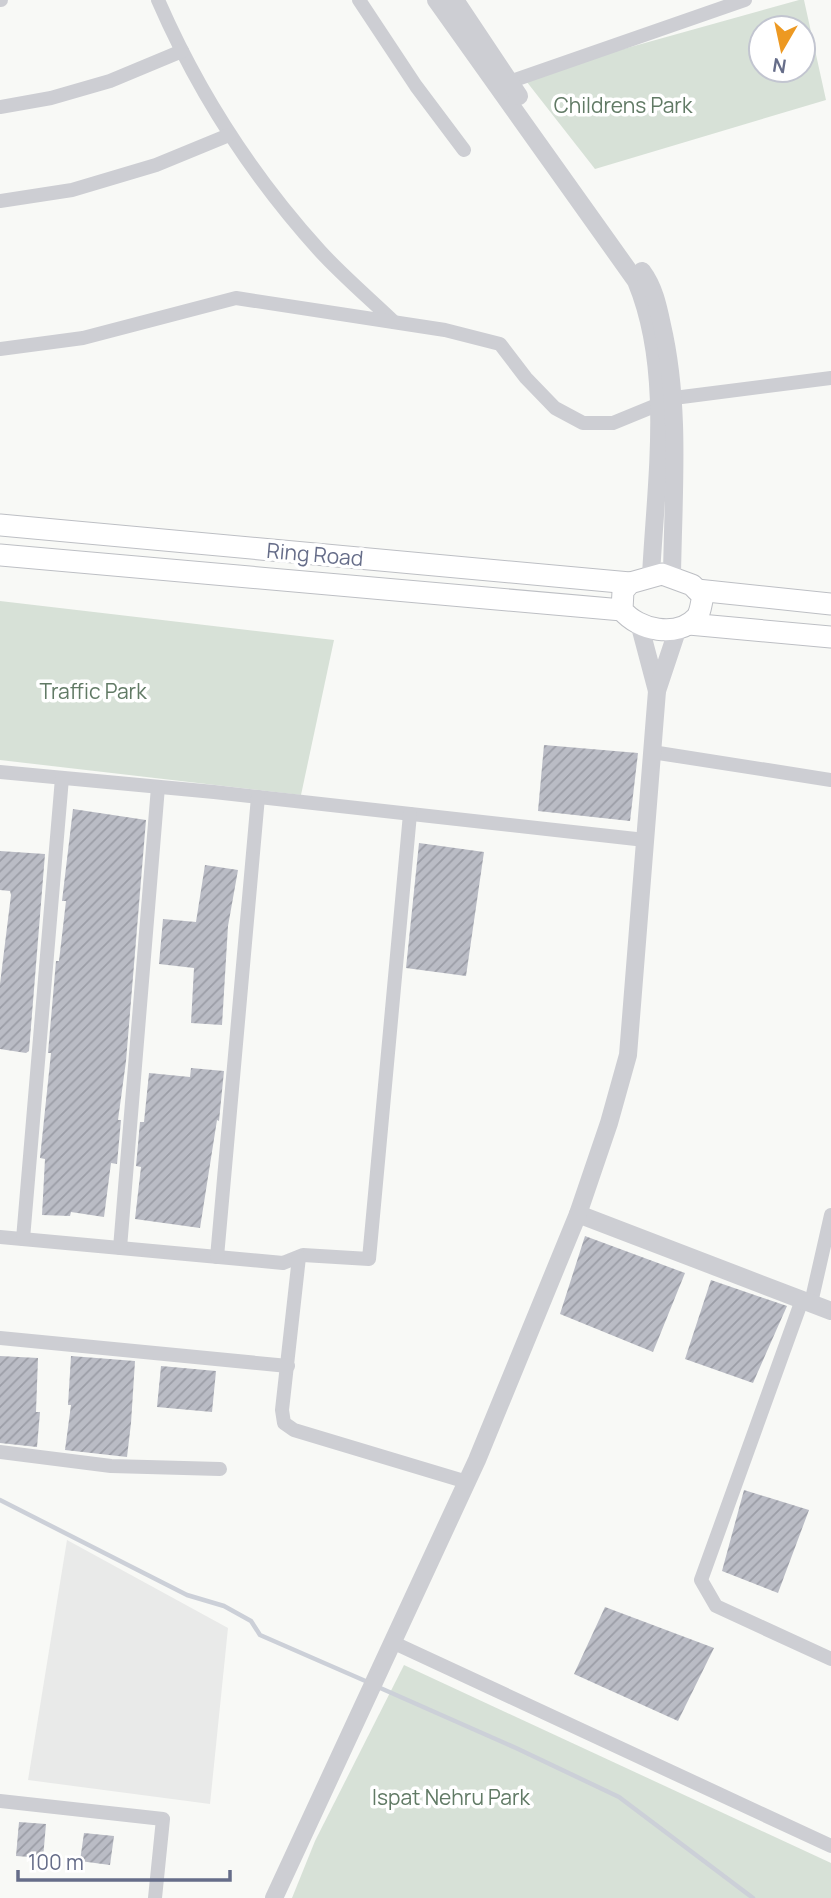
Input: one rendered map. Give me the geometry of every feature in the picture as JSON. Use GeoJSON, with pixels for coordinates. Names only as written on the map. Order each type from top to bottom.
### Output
{"type":"FeatureCollection","features":[{"type":"Feature","properties":{"kind":"main road","name":"Ring Road"},"geometry":{"type":"LineString","coordinates":[[0,525],[630,583]]}},
{"type":"Feature","properties":{"kind":"main road","name":"Ring Road"},"geometry":{"type":"LineString","coordinates":[[0,555],[622,610]]}},
{"type":"Feature","properties":{"kind":"main road"},"geometry":{"type":"LineString","coordinates":[[683,626],[699,615],[703,596],[692,585],[662,576],[630,583],[623,591],[622,610],[630,619],[660,629],[683,626],[831,638]]}},
{"type":"Feature","properties":{"kind":"main road"},"geometry":{"type":"LineString","coordinates":[[697,590],[831,604]]}},
{"type":"Feature","properties":{"kind":"street"},"geometry":{"type":"LineString","coordinates":[[158,0],[182,51],[229,135],[267,187],[321,253],[394,322]]}},
{"type":"Feature","properties":{"kind":"street"},"geometry":{"type":"LineString","coordinates":[[359,0],[416,86],[464,150]]}},
{"type":"Feature","properties":{"kind":"street"},"geometry":{"type":"LineString","coordinates":[[436,0],[636,281],[646,305],[667,401]]}},
{"type":"Feature","properties":{"kind":"street"},"geometry":{"type":"LineString","coordinates":[[455,0],[509,82],[648,278],[655,294],[670,358],[662,576]]}},
{"type":"Feature","properties":{"kind":"street"},"geometry":{"type":"LineString","coordinates":[[509,82],[745,0]]}},
{"type":"Feature","properties":{"kind":"street"},"geometry":{"type":"LineString","coordinates":[[0,107],[51,98],[110,81],[182,51]]}},
{"type":"Feature","properties":{"kind":"street"},"geometry":{"type":"LineString","coordinates":[[0,201],[72,190],[156,165],[229,135]]}},
{"type":"Feature","properties":{"kind":"street"},"geometry":{"type":"LineString","coordinates":[[0,349],[83,338],[236,298],[446,330],[500,344],[526,378],[555,408],[583,423],[613,423],[667,401],[831,378]]}},
{"type":"Feature","properties":{"kind":"street"},"geometry":{"type":"LineString","coordinates":[[639,623],[657,691]]}},
{"type":"Feature","properties":{"kind":"street"},"geometry":{"type":"LineString","coordinates":[[274,1898],[467,1482],[578,1214],[609,1123],[628,1055],[657,691],[683,626]]}},
{"type":"Feature","properties":{"kind":"street"},"geometry":{"type":"LineString","coordinates":[[652,752],[831,780]]}},
{"type":"Feature","properties":{"kind":"street"},"geometry":{"type":"LineString","coordinates":[[0,772],[258,797],[645,840]]}},
{"type":"Feature","properties":{"kind":"street"},"geometry":{"type":"LineString","coordinates":[[23,1239],[62,778]]}},
{"type":"Feature","properties":{"kind":"street"},"geometry":{"type":"LineString","coordinates":[[120,1248],[158,787]]}},
{"type":"Feature","properties":{"kind":"street"},"geometry":{"type":"LineString","coordinates":[[217,1257],[258,797]]}},
{"type":"Feature","properties":{"kind":"street"},"geometry":{"type":"LineString","coordinates":[[0,1237],[283,1263],[299,1257],[369,1259],[410,814]]}},
{"type":"Feature","properties":{"kind":"street"},"geometry":{"type":"LineString","coordinates":[[578,1214],[831,1311]]}},
{"type":"Feature","properties":{"kind":"street"},"geometry":{"type":"LineString","coordinates":[[831,1215],[806,1302],[701,1580],[716,1606],[831,1659]]}},
{"type":"Feature","properties":{"kind":"street"},"geometry":{"type":"LineString","coordinates":[[299,1257],[282,1410],[284,1423],[294,1430],[467,1482]]}},
{"type":"Feature","properties":{"kind":"street"},"geometry":{"type":"LineString","coordinates":[[0,1338],[288,1366]]}},
{"type":"Feature","properties":{"kind":"street"},"geometry":{"type":"LineString","coordinates":[[0,1452],[111,1466],[220,1469]]}},
{"type":"Feature","properties":{"kind":"street"},"geometry":{"type":"LineString","coordinates":[[392,1642],[831,1846]]}},
{"type":"Feature","properties":{"kind":"street"},"geometry":{"type":"LineString","coordinates":[[0,1801],[163,1819],[155,1898]]}},
{"type":"Feature","properties":{"kind":"shaded area"},"geometry":{"type":"Polygon","coordinates":[[[67,1540],[228,1628],[210,1804],[28,1780],[67,1540]]]}},
{"type":"Feature","properties":{"kind":"green space","name":"Childrens Park"},"geometry":{"type":"Polygon","coordinates":[[[799,0],[804,0],[807,14],[749,14],[799,0]]]}},
{"type":"Feature","properties":{"kind":"green space","name":"Childrens Park"},"geometry":{"type":"Polygon","coordinates":[[[747,15],[747,84],[817,84],[817,59],[826,100],[595,169],[523,77],[747,15]]]}},
{"type":"Feature","properties":{"kind":"green space","name":"Traffic Park"},"geometry":{"type":"Polygon","coordinates":[[[0,601],[334,640],[301,795],[0,760],[0,601]]]}},
{"type":"Feature","properties":{"kind":"green space","name":"Ispat Nehru Park"},"geometry":{"type":"Polygon","coordinates":[[[404,1665],[831,1863],[831,1898],[292,1898],[315,1841],[404,1665]]]}},
{"type":"Feature","properties":{"kind":"building"},"geometry":{"type":"Polygon","coordinates":[[[544,745],[638,753],[630,821],[538,811],[544,745]]]}},
{"type":"Feature","properties":{"kind":"building"},"geometry":{"type":"Polygon","coordinates":[[[73,809],[146,820],[126,1061],[118,1120],[121,1120],[117,1164],[111,1163],[104,1217],[71,1212],[70,1216],[42,1215],[45,1159],[40,1158],[51,1053],[48,1053],[56,961],[59,961],[66,901],[62,901],[73,809]]]}},
{"type":"Feature","properties":{"kind":"building"},"geometry":{"type":"Polygon","coordinates":[[[419,843],[484,852],[466,976],[406,968],[419,843]]]}},
{"type":"Feature","properties":{"kind":"building"},"geometry":{"type":"Polygon","coordinates":[[[0,851],[45,854],[29,1051],[26,1053],[0,1049],[0,984],[11,895],[10,891],[0,890],[0,851]]]}},
{"type":"Feature","properties":{"kind":"building"},"geometry":{"type":"Polygon","coordinates":[[[205,865],[238,870],[228,926],[222,1025],[191,1023],[194,968],[159,964],[163,919],[196,922],[205,865]]]}},
{"type":"Feature","properties":{"kind":"building"},"geometry":{"type":"Polygon","coordinates":[[[191,1068],[224,1071],[219,1121],[217,1120],[200,1228],[135,1219],[141,1167],[136,1166],[140,1122],[144,1122],[149,1073],[190,1077],[191,1068]]]}},
{"type":"Feature","properties":{"kind":"building"},"geometry":{"type":"Polygon","coordinates":[[[585,1236],[685,1273],[653,1352],[560,1314],[585,1236]]]}},
{"type":"Feature","properties":{"kind":"building"},"geometry":{"type":"Polygon","coordinates":[[[711,1280],[787,1306],[753,1383],[685,1359],[711,1280]]]}},
{"type":"Feature","properties":{"kind":"building"},"geometry":{"type":"Polygon","coordinates":[[[0,1356],[38,1358],[36,1412],[40,1412],[37,1447],[0,1443],[0,1356]]]}},
{"type":"Feature","properties":{"kind":"building"},"geometry":{"type":"Polygon","coordinates":[[[71,1356],[135,1361],[127,1457],[65,1450],[71,1405],[68,1405],[71,1356]]]}},
{"type":"Feature","properties":{"kind":"building"},"geometry":{"type":"Polygon","coordinates":[[[161,1366],[216,1371],[212,1412],[157,1407],[161,1366]]]}},
{"type":"Feature","properties":{"kind":"building"},"geometry":{"type":"Polygon","coordinates":[[[744,1490],[809,1510],[778,1593],[722,1571],[744,1490]]]}},
{"type":"Feature","properties":{"kind":"building"},"geometry":{"type":"Polygon","coordinates":[[[605,1607],[714,1648],[678,1721],[574,1674],[605,1607]]]}},
{"type":"Feature","properties":{"kind":"building"},"geometry":{"type":"Polygon","coordinates":[[[19,1822],[46,1824],[43,1858],[16,1856],[19,1822]]]}},
{"type":"Feature","properties":{"kind":"building"},"geometry":{"type":"Polygon","coordinates":[[[84,1833],[114,1836],[110,1865],[80,1861],[84,1833]]]}},
{"type":"Feature","properties":{"kind":"waterway"},"geometry":{"type":"LineString","coordinates":[[0,1500],[187,1595],[224,1606],[251,1621],[260,1635],[370,1683]]}},
{"type":"Feature","properties":{"kind":"waterway"},"geometry":{"type":"LineString","coordinates":[[378,1687],[619,1797],[753,1898]]}}]}
